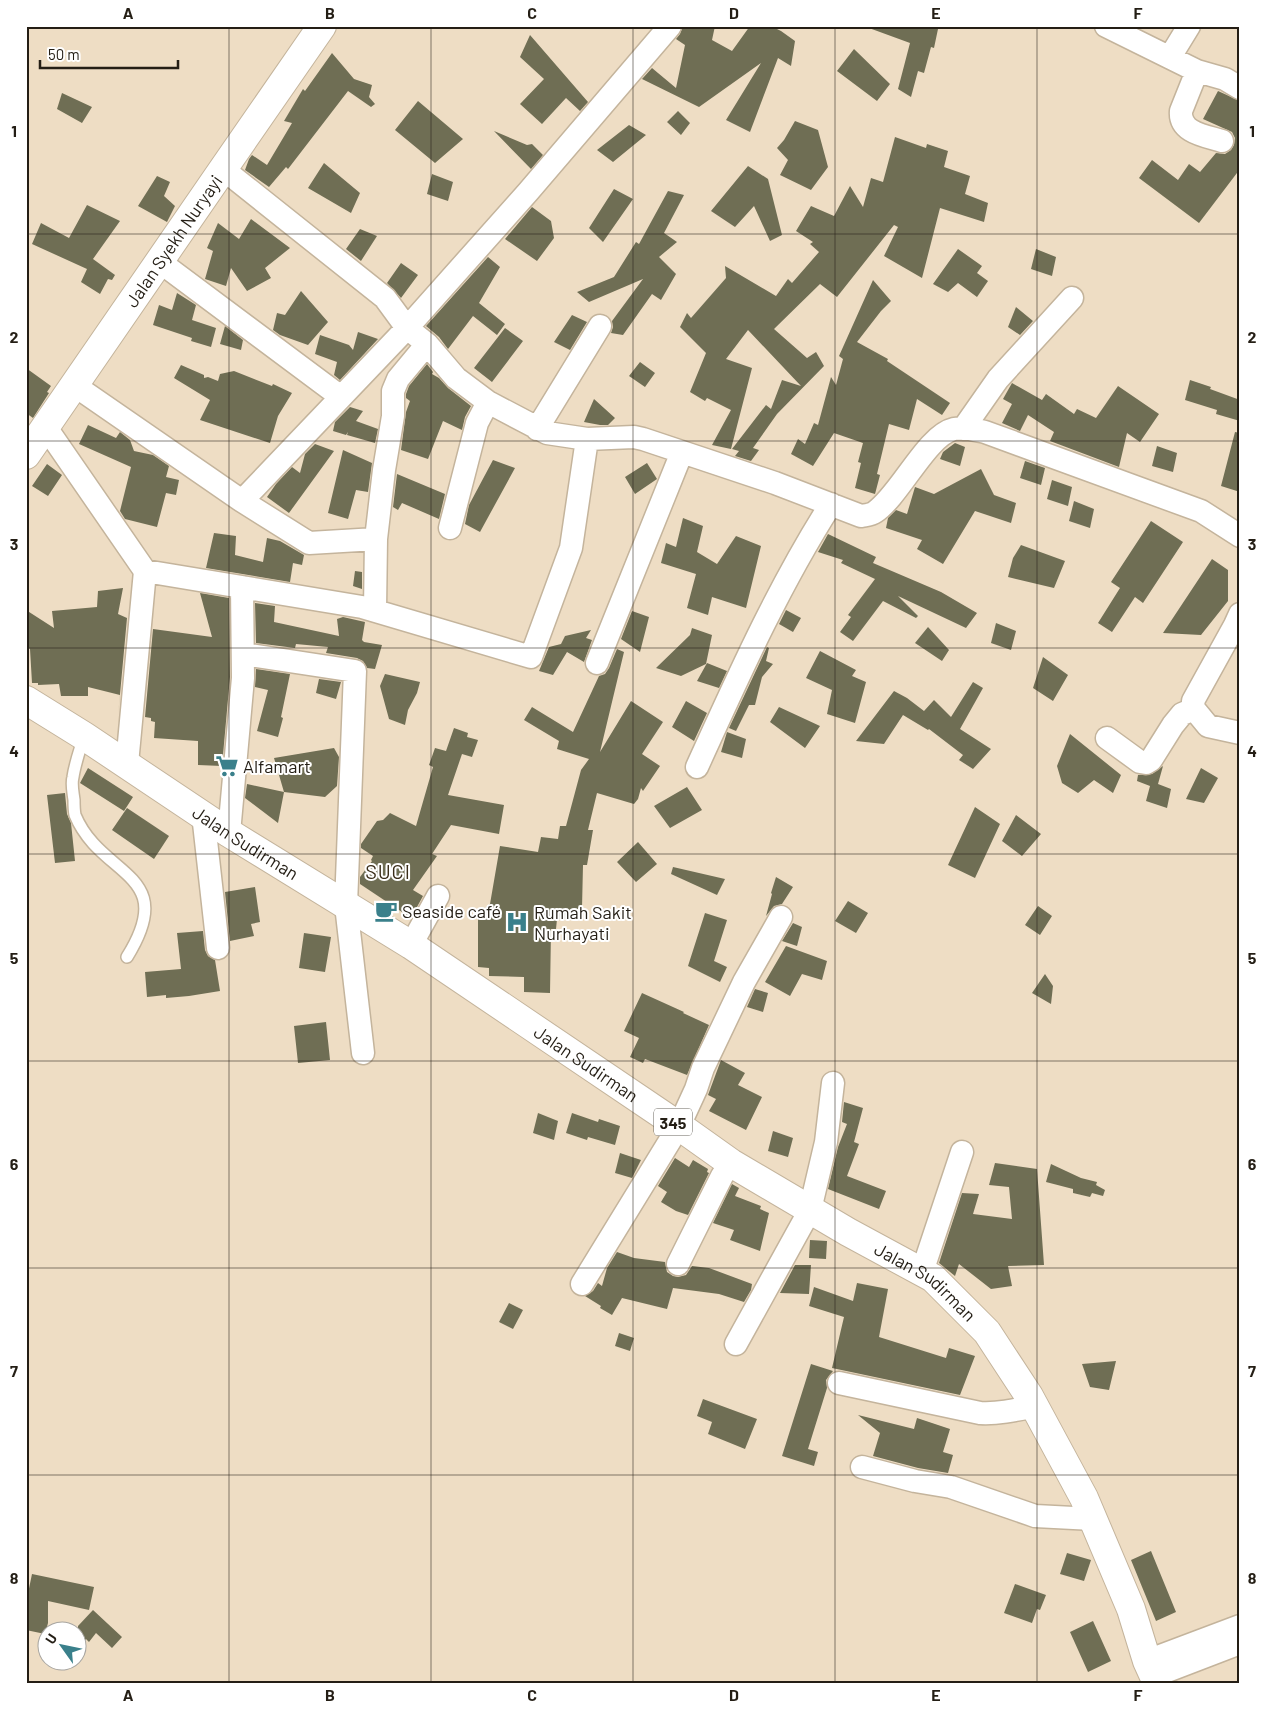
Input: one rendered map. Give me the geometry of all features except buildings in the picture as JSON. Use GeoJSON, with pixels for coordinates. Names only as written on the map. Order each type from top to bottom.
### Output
{"type":"FeatureCollection","features":[{"type":"Feature","properties":{"kind":"main road","name":"Jalan Syekh Nuryayi"},"geometry":{"type":"LineString","coordinates":[[26,455],[160,262],[222,168],[322,26]]}},
{"type":"Feature","properties":{"kind":"main road","name":"Jalan Sudirman"},"geometry":{"type":"LineString","coordinates":[[26,701],[84,736],[229,833],[411,945],[679,1126],[730,1163],[933,1278],[987,1332],[1035,1406],[1084,1498],[1131,1609],[1153,1673]]}},
{"type":"Feature","properties":{"kind":"street"},"geometry":{"type":"LineString","coordinates":[[242,501],[408,328],[528,192],[670,26]]}},
{"type":"Feature","properties":{"kind":"street"},"geometry":{"type":"LineString","coordinates":[[1170,57],[1189,26]]}},
{"type":"Feature","properties":{"kind":"street"},"geometry":{"type":"LineString","coordinates":[[1112,28],[1197,71],[1225,79],[1240,88]]}},
{"type":"Feature","properties":{"kind":"street"},"geometry":{"type":"LineString","coordinates":[[1197,71],[1181,111],[1184,125],[1191,131],[1222,141]]}},
{"type":"Feature","properties":{"kind":"street"},"geometry":{"type":"LineString","coordinates":[[222,168],[385,298],[408,328],[427,344],[456,378],[488,402],[546,433],[587,439],[634,437],[775,483],[861,516],[874,514],[934,444],[948,432],[953,429],[985,432],[1201,511],[1240,536]]}},
{"type":"Feature","properties":{"kind":"street"},"geometry":{"type":"LineString","coordinates":[[160,262],[340,397]]}},
{"type":"Feature","properties":{"kind":"street"},"geometry":{"type":"LineString","coordinates":[[963,429],[998,379],[1072,298]]}},
{"type":"Feature","properties":{"kind":"street"},"geometry":{"type":"LineString","coordinates":[[537,429],[600,326]]}},
{"type":"Feature","properties":{"kind":"street"},"geometry":{"type":"LineString","coordinates":[[375,610],[376,539],[384,470],[393,416],[394,392],[398,379],[427,344]]}},
{"type":"Feature","properties":{"kind":"street"},"geometry":{"type":"LineString","coordinates":[[74,385],[242,501],[309,542],[376,539]]}},
{"type":"Feature","properties":{"kind":"street"},"geometry":{"type":"LineString","coordinates":[[450,528],[476,423],[488,402]]}},
{"type":"Feature","properties":{"kind":"street"},"geometry":{"type":"LineString","coordinates":[[46,426],[145,571],[127,764]]}},
{"type":"Feature","properties":{"kind":"street"},"geometry":{"type":"LineString","coordinates":[[145,571],[362,607],[531,657],[571,548],[587,439]]}},
{"type":"Feature","properties":{"kind":"street"},"geometry":{"type":"LineString","coordinates":[[597,662],[682,452]]}},
{"type":"Feature","properties":{"kind":"street"},"geometry":{"type":"LineString","coordinates":[[697,767],[755,640],[831,504]]}},
{"type":"Feature","properties":{"kind":"street"},"geometry":{"type":"LineString","coordinates":[[229,833],[236,773],[244,654],[242,587]]}},
{"type":"Feature","properties":{"kind":"street"},"geometry":{"type":"LineString","coordinates":[[1240,614],[1192,701],[1194,709],[1208,726],[1240,733]]}},
{"type":"Feature","properties":{"kind":"street"},"geometry":{"type":"LineString","coordinates":[[244,654],[355,671],[346,904],[363,1053]]}},
{"type":"Feature","properties":{"kind":"street"},"geometry":{"type":"LineString","coordinates":[[1107,738],[1140,762],[1146,763],[1151,760],[1182,714],[1194,709]]}},
{"type":"Feature","properties":{"kind":"street"},"geometry":{"type":"LineString","coordinates":[[203,814],[218,948]]}},
{"type":"Feature","properties":{"kind":"street"},"geometry":{"type":"LineString","coordinates":[[411,945],[438,896]]}},
{"type":"Feature","properties":{"kind":"street"},"geometry":{"type":"LineString","coordinates":[[582,1284],[679,1126],[696,1090],[702,1068],[744,982],[782,917]]}},
{"type":"Feature","properties":{"kind":"street"},"geometry":{"type":"LineString","coordinates":[[736,1344],[810,1210],[826,1142],[833,1083]]}},
{"type":"Feature","properties":{"kind":"street"},"geometry":{"type":"LineString","coordinates":[[922,1272],[962,1152]]}},
{"type":"Feature","properties":{"kind":"street"},"geometry":{"type":"LineString","coordinates":[[678,1264],[730,1163]]}},
{"type":"Feature","properties":{"kind":"street"},"geometry":{"type":"LineString","coordinates":[[839,1383],[995,1414],[1035,1406]]}},
{"type":"Feature","properties":{"kind":"street"},"geometry":{"type":"LineString","coordinates":[[862,1467],[915,1481],[951,1487],[1035,1516],[1093,1519]]}},
{"type":"Feature","properties":{"kind":"street"},"geometry":{"type":"LineString","coordinates":[[1153,1673],[1232,1638]]}},
{"type":"Feature","properties":{"kind":"lane"},"geometry":{"type":"LineString","coordinates":[[84,736],[72,778],[74,813],[82,827],[107,858],[140,887],[145,902],[146,913],[143,926],[127,957]]}},
{"type":"Feature","properties":{"kind":"place","name":"Alfamart"},"geometry":{"type":"Point","coordinates":[227,766]}},
{"type":"Feature","properties":{"kind":"place","name":"Seaside café"},"geometry":{"type":"Point","coordinates":[386,911]}},
{"type":"Feature","properties":{"kind":"place","name":"Rumah Sakit Nurhayati"},"geometry":{"type":"Point","coordinates":[517,922]}},
{"type":"Feature","properties":{"kind":"district","name":"SUCI"},"geometry":{"type":"Point","coordinates":[388,871]}}]}
